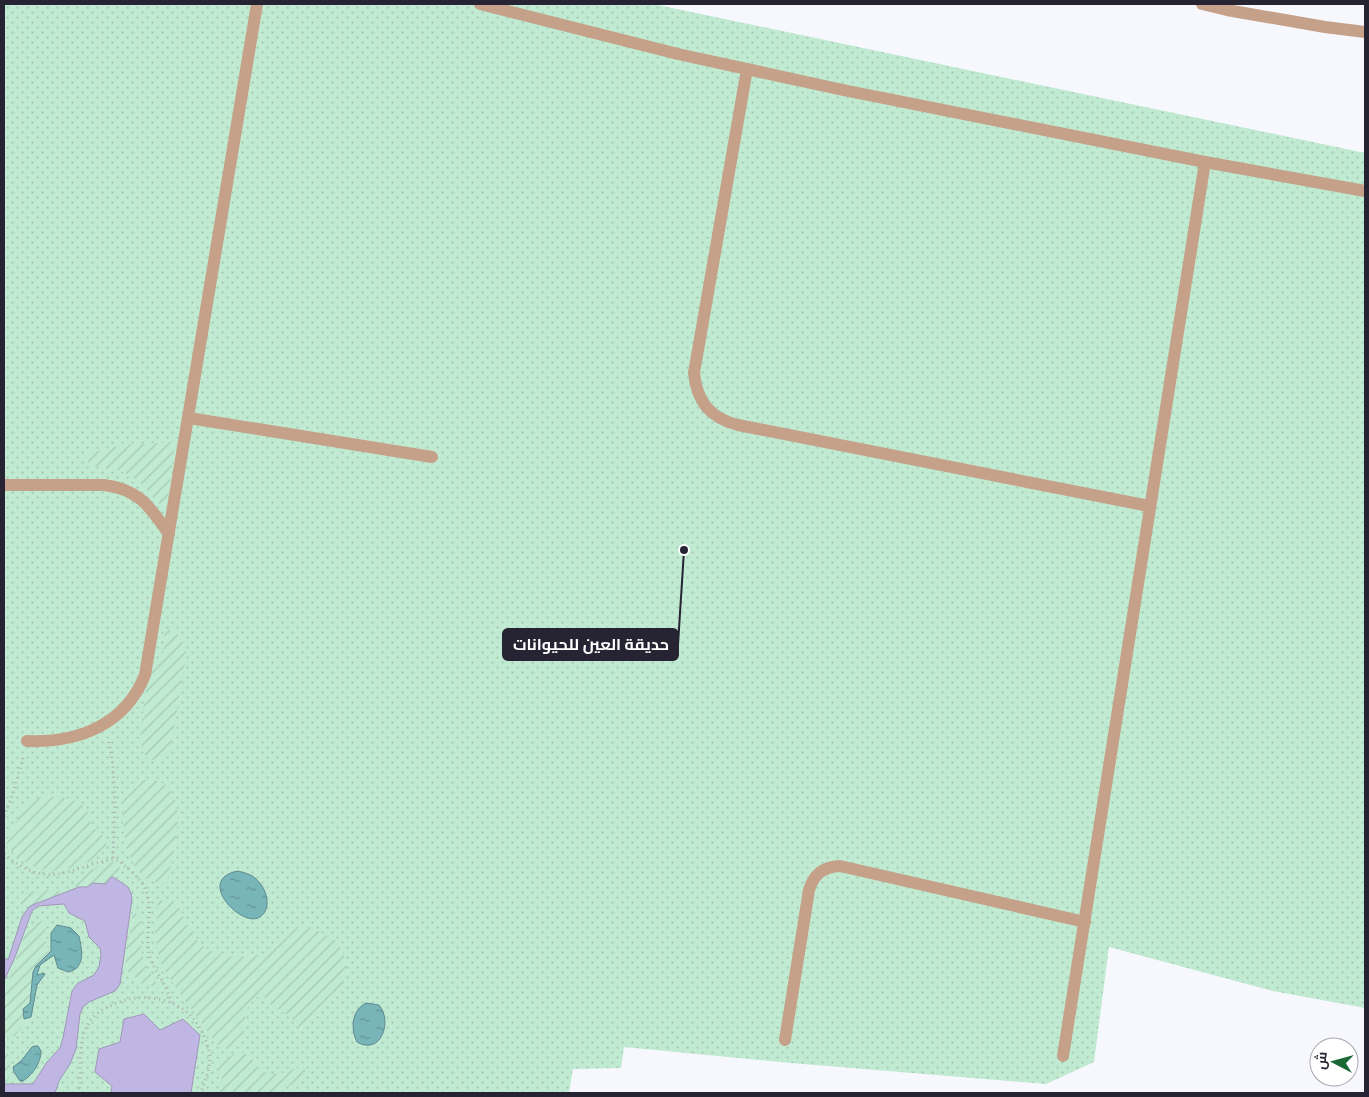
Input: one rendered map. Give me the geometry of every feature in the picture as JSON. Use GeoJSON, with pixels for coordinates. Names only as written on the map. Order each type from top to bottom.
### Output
{"type":"FeatureCollection","features":[{"type":"Feature","properties":{"kind":"lane"},"geometry":{"type":"LineString","coordinates":[[27,741],[41,742],[69,738],[104,723],[123,710],[133,699],[146,675],[257,4]]}},
{"type":"Feature","properties":{"kind":"lane"},"geometry":{"type":"LineString","coordinates":[[480,4],[747,69],[1205,162],[1365,191]]}},
{"type":"Feature","properties":{"kind":"lane"},"geometry":{"type":"LineString","coordinates":[[1202,4],[1315,26],[1365,32]]}},
{"type":"Feature","properties":{"kind":"lane"},"geometry":{"type":"LineString","coordinates":[[747,69],[694,373],[699,397],[706,407],[715,416],[726,422],[738,425],[1149,506]]}},
{"type":"Feature","properties":{"kind":"lane"},"geometry":{"type":"LineString","coordinates":[[1063,1056],[1205,162]]}},
{"type":"Feature","properties":{"kind":"lane"},"geometry":{"type":"LineString","coordinates":[[189,418],[432,457]]}},
{"type":"Feature","properties":{"kind":"lane"},"geometry":{"type":"LineString","coordinates":[[4,486],[104,484],[118,486],[130,491],[143,501],[170,534]]}},
{"type":"Feature","properties":{"kind":"lane"},"geometry":{"type":"LineString","coordinates":[[784,1040],[809,890],[815,875],[830,867],[840,866],[1085,922]]}},
{"type":"Feature","properties":{"kind":"path"},"geometry":{"type":"LineString","coordinates":[[104,723],[110,749],[113,776],[115,832],[113,859]]}},
{"type":"Feature","properties":{"kind":"path"},"geometry":{"type":"LineString","coordinates":[[4,816],[13,793],[27,741]]}},
{"type":"Feature","properties":{"kind":"path"},"geometry":{"type":"LineString","coordinates":[[4,854],[30,872],[45,875],[72,872],[113,859],[120,861],[138,877],[145,890],[149,906],[149,951],[151,961],[165,985],[172,1002]]}},
{"type":"Feature","properties":{"kind":"path"},"geometry":{"type":"LineString","coordinates":[[82,1093],[80,1088],[82,1040],[88,1024],[94,1015],[112,1005],[140,996],[172,1002],[184,1008],[200,1027],[207,1042],[210,1055],[208,1071],[201,1093]]}},
{"type":"Feature","properties":{"kind":"green space"},"geometry":{"type":"Polygon","coordinates":[[[4,4],[653,4],[1365,153],[1365,1008],[1273,991],[1109,947],[1094,1062],[1046,1084],[624,1047],[621,1068],[573,1069],[569,1093],[4,1093],[4,4]]]}},
{"type":"Feature","properties":{"kind":"green space"},"geometry":{"type":"Polygon","coordinates":[[[175,442],[168,498],[162,505],[156,502],[141,483],[129,475],[115,469],[90,465],[86,459],[89,453],[123,445],[175,442]]]}},
{"type":"Feature","properties":{"kind":"green space"},"geometry":{"type":"Polygon","coordinates":[[[168,630],[173,631],[182,639],[186,655],[170,752],[164,759],[154,760],[148,758],[144,753],[141,729],[148,684],[163,652],[164,637],[168,630]]]}},
{"type":"Feature","properties":{"kind":"green space"},"geometry":{"type":"Polygon","coordinates":[[[150,779],[168,787],[174,796],[177,807],[177,834],[167,883],[157,883],[141,874],[131,859],[125,840],[123,803],[126,793],[133,784],[150,779]]]}},
{"type":"Feature","properties":{"kind":"green space"},"geometry":{"type":"Polygon","coordinates":[[[45,796],[69,799],[85,807],[92,827],[106,838],[106,846],[101,854],[73,868],[45,870],[29,864],[6,846],[24,809],[30,803],[45,796]]]}},
{"type":"Feature","properties":{"kind":"green space"},"geometry":{"type":"Polygon","coordinates":[[[108,862],[117,862],[120,867],[117,874],[110,878],[106,884],[76,888],[75,883],[79,876],[108,862]]]}},
{"type":"Feature","properties":{"kind":"green space"},"geometry":{"type":"Polygon","coordinates":[[[40,889],[65,892],[35,905],[29,906],[19,903],[23,896],[40,889]]]}},
{"type":"Feature","properties":{"kind":"green space"},"geometry":{"type":"Polygon","coordinates":[[[158,900],[177,902],[187,925],[199,942],[215,953],[226,956],[245,957],[263,954],[276,947],[295,929],[307,927],[319,931],[336,941],[343,953],[346,967],[341,987],[327,1005],[302,1030],[288,1015],[271,1005],[263,996],[256,998],[248,1008],[241,1044],[232,1049],[223,1048],[217,1044],[162,966],[155,934],[158,900]]]}},
{"type":"Feature","properties":{"kind":"green space"},"geometry":{"type":"Polygon","coordinates":[[[133,910],[138,915],[140,921],[143,959],[161,989],[142,983],[125,969],[133,910]]]}},
{"type":"Feature","properties":{"kind":"green space"},"geometry":{"type":"Polygon","coordinates":[[[50,918],[45,930],[49,951],[39,961],[33,972],[30,1003],[25,1007],[23,1017],[25,1023],[15,1036],[7,1037],[6,1048],[10,1066],[7,1083],[4,1082],[4,996],[26,930],[31,925],[50,918]]]}},
{"type":"Feature","properties":{"kind":"green space"},"geometry":{"type":"Polygon","coordinates":[[[241,1052],[250,1056],[266,1073],[278,1074],[303,1066],[308,1076],[275,1093],[216,1093],[221,1089],[222,1077],[213,1066],[241,1052]]]}},
{"type":"Feature","properties":{"kind":"water"},"geometry":{"type":"Polygon","coordinates":[[[238,871],[252,876],[263,887],[267,903],[264,913],[260,917],[252,919],[243,916],[226,902],[221,892],[220,883],[226,876],[238,871]]]}},
{"type":"Feature","properties":{"kind":"water"},"geometry":{"type":"Polygon","coordinates":[[[57,925],[71,928],[79,936],[82,952],[80,963],[74,970],[68,972],[58,968],[54,955],[40,965],[37,975],[45,974],[37,985],[31,1017],[24,1019],[23,1009],[30,1003],[33,972],[36,966],[51,951],[51,933],[57,925]]]}},
{"type":"Feature","properties":{"kind":"water"},"geometry":{"type":"Polygon","coordinates":[[[366,1003],[379,1005],[385,1019],[385,1027],[378,1041],[365,1045],[357,1042],[353,1025],[355,1015],[361,1006],[366,1003]]]}},
{"type":"Feature","properties":{"kind":"water"},"geometry":{"type":"Polygon","coordinates":[[[35,1046],[38,1046],[41,1051],[38,1064],[30,1075],[23,1081],[20,1081],[13,1067],[35,1046]]]}},
{"type":"Feature","properties":{"kind":"building"},"geometry":{"type":"Polygon","coordinates":[[[113,877],[128,887],[132,899],[120,984],[115,991],[89,1002],[83,1007],[80,1014],[76,1049],[70,1064],[59,1081],[55,1093],[4,1093],[4,1084],[33,1084],[47,1062],[60,1048],[72,991],[78,983],[94,975],[99,967],[101,954],[100,948],[89,937],[85,921],[69,913],[64,904],[38,906],[32,911],[4,981],[4,958],[8,960],[22,917],[29,907],[35,904],[79,887],[87,887],[93,883],[106,884],[113,877]]]}},
{"type":"Feature","properties":{"kind":"building"},"geometry":{"type":"Polygon","coordinates":[[[144,1014],[160,1030],[183,1019],[200,1035],[191,1093],[111,1093],[112,1086],[95,1072],[99,1049],[120,1042],[124,1019],[144,1014]]]}},
{"type":"Feature","properties":{"kind":"place","name":"حديقة العين للحيوانات"},"geometry":{"type":"Point","coordinates":[684,550]}}]}
